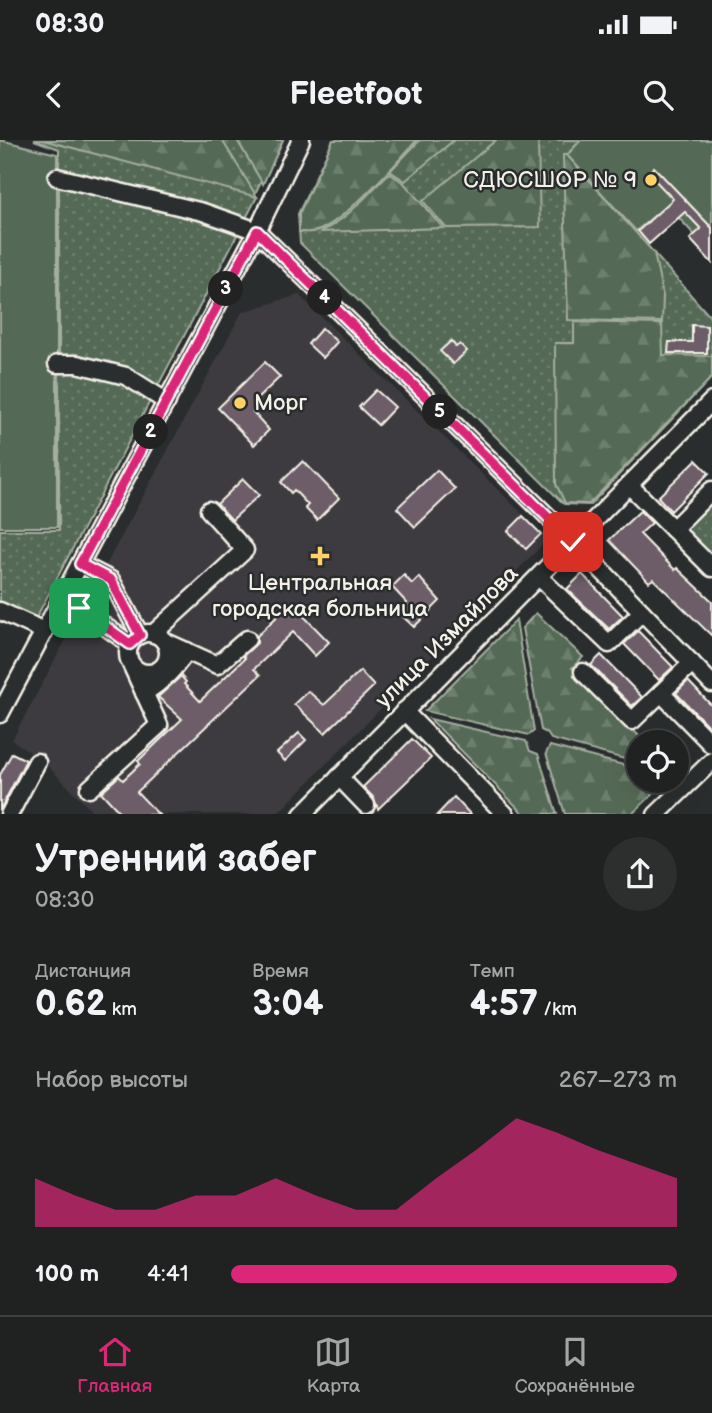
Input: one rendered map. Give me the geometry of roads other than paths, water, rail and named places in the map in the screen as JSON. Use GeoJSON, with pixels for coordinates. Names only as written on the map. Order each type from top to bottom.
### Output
{"type":"FeatureCollection","features":[{"type":"Feature","properties":{"kind":"street"},"geometry":{"type":"LineString","coordinates":[[2,708],[257,231],[300,140]]}},
{"type":"Feature","properties":{"kind":"street"},"geometry":{"type":"LineString","coordinates":[[57,177],[202,212],[257,231],[573,542],[712,684]]}},
{"type":"Feature","properties":{"kind":"street"},"geometry":{"type":"LineString","coordinates":[[57,364],[77,364],[126,376],[167,402]]}},
{"type":"Feature","properties":{"kind":"street","name":"улица Измайлова"},"geometry":{"type":"LineString","coordinates":[[302,814],[712,401]]}},
{"type":"Feature","properties":{"kind":"street"},"geometry":{"type":"LineString","coordinates":[[629,485],[712,568]]}},
{"type":"Feature","properties":{"kind":"street"},"geometry":{"type":"LineString","coordinates":[[673,529],[712,490]]}},
{"type":"Feature","properties":{"kind":"street"},"geometry":{"type":"LineString","coordinates":[[89,789],[159,725],[128,657],[245,550],[209,510]]}},
{"type":"Feature","properties":{"kind":"street"},"geometry":{"type":"LineString","coordinates":[[80,564],[111,580],[147,638],[169,653],[168,660],[160,670],[147,674],[135,669],[131,664]]}},
{"type":"Feature","properties":{"kind":"street"},"geometry":{"type":"LineString","coordinates":[[539,577],[609,644],[642,611]]}},
{"type":"Feature","properties":{"kind":"street"},"geometry":{"type":"LineString","coordinates":[[61,599],[147,638],[218,664],[247,639]]}},
{"type":"Feature","properties":{"kind":"street"},"geometry":{"type":"LineString","coordinates":[[0,611],[44,631]]}},
{"type":"Feature","properties":{"kind":"street"},"geometry":{"type":"LineString","coordinates":[[144,693],[176,667],[187,651]]}},
{"type":"Feature","properties":{"kind":"street"},"geometry":{"type":"LineString","coordinates":[[583,672],[632,720],[692,663]]}},
{"type":"Feature","properties":{"kind":"street"},"geometry":{"type":"LineString","coordinates":[[661,693],[712,745]]}},
{"type":"Feature","properties":{"kind":"street"},"geometry":{"type":"LineString","coordinates":[[404,711],[506,814]]}},
{"type":"Feature","properties":{"kind":"street"},"geometry":{"type":"LineString","coordinates":[[656,814],[712,761]]}},
{"type":"Feature","properties":{"kind":"street"},"geometry":{"type":"LineString","coordinates":[[9,814],[37,762]]}},
{"type":"Feature","properties":{"kind":"street"},"geometry":{"type":"LineString","coordinates":[[339,777],[366,805]]}},
{"type":"Feature","properties":{"kind":"place","name":"СДЮСШОР № 9"},"geometry":{"type":"Point","coordinates":[651,180]}},
{"type":"Feature","properties":{"kind":"place","name":"Морг"},"geometry":{"type":"Point","coordinates":[240,403]}},
{"type":"Feature","properties":{"kind":"place","name":"Центральная городская больница"},"geometry":{"type":"Point","coordinates":[320,556]}}]}
